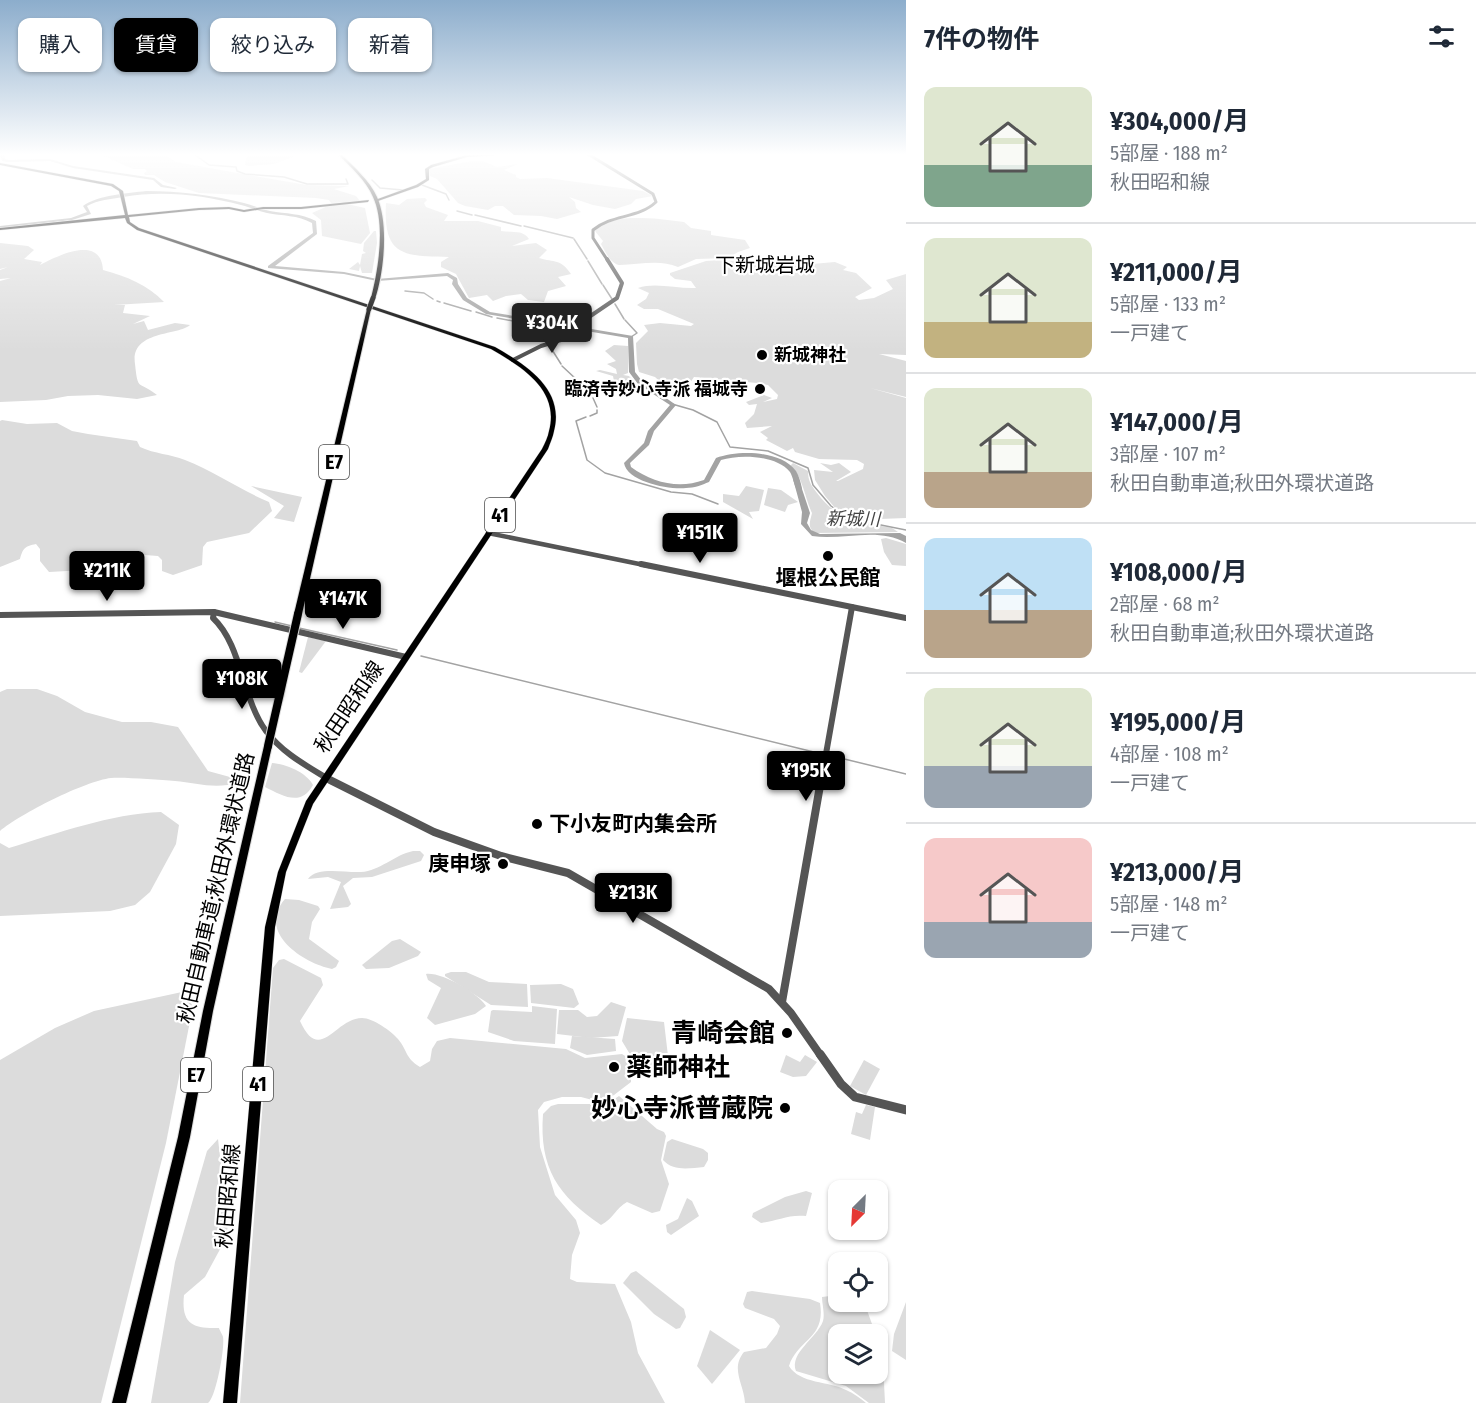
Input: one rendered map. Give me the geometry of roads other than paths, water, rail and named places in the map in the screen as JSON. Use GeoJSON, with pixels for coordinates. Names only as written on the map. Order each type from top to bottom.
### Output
{"type":"FeatureCollection","features":[{"type":"Feature","properties":{"kind":"highway","name":"秋田自動車道;秋田外環状道路"},"geometry":{"type":"LineString","coordinates":[[119,1403],[184,1137],[208,1011],[298,614],[377,283],[379,241],[375,219]]}},
{"type":"Feature","properties":{"kind":"main road"},"geometry":{"type":"LineString","coordinates":[[0,229],[101,219]]}},
{"type":"Feature","properties":{"kind":"main road","name":"秋田昭和線"},"geometry":{"type":"LineString","coordinates":[[128,219],[130,224],[138,229],[474,341],[513,360],[530,372],[546,390],[554,412],[554,430],[545,449],[326,776],[302,817],[282,872],[273,903],[230,1403]]}},
{"type":"Feature","properties":{"kind":"street"},"geometry":{"type":"LineString","coordinates":[[513,360],[541,346],[579,333],[586,319],[617,298],[623,284],[593,238],[593,230],[610,219]]}},
{"type":"Feature","properties":{"kind":"street"},"geometry":{"type":"LineString","coordinates":[[488,533],[906,618]]}},
{"type":"Feature","properties":{"kind":"street"},"geometry":{"type":"LineString","coordinates":[[782,1002],[852,607]]}},
{"type":"Feature","properties":{"kind":"street"},"geometry":{"type":"LineString","coordinates":[[0,615],[214,612],[406,657]]}},
{"type":"Feature","properties":{"kind":"street"},"geometry":{"type":"LineString","coordinates":[[214,612],[213,618],[224,628],[253,706],[265,730],[281,748],[335,783],[434,832],[501,856],[547,866],[578,878],[769,989],[782,1002],[841,1084],[855,1097],[906,1110]]}},
{"type":"Feature","properties":{"kind":"waterway","name":"新城川"},"geometry":{"type":"LineString","coordinates":[[0,227],[68,219]]}},
{"type":"Feature","properties":{"kind":"waterway","name":"新城川"},"geometry":{"type":"LineString","coordinates":[[309,219],[314,222],[315,233],[270,267],[344,273],[377,280],[448,274],[455,279],[455,284],[465,299],[488,313],[631,337],[632,372],[640,383],[673,405],[651,431],[647,444],[627,463],[628,468],[636,474],[656,483],[688,486],[707,481],[718,459],[735,455],[757,456],[786,465],[793,473],[799,489]]}},
{"type":"Feature","properties":{"kind":"waterway"},"geometry":{"type":"LineString","coordinates":[[494,219],[521,226]]}},
{"type":"Feature","properties":{"kind":"waterway"},"geometry":{"type":"LineString","coordinates":[[524,226],[573,238]]}},
{"type":"Feature","properties":{"kind":"waterway"},"geometry":{"type":"LineString","coordinates":[[574,239],[587,259]]}},
{"type":"Feature","properties":{"kind":"waterway"},"geometry":{"type":"LineString","coordinates":[[588,261],[602,284]]}},
{"type":"Feature","properties":{"kind":"waterway"},"geometry":{"type":"LineString","coordinates":[[603,285],[612,299]]}},
{"type":"Feature","properties":{"kind":"waterway"},"geometry":{"type":"LineString","coordinates":[[405,291],[424,293],[433,299]]}},
{"type":"Feature","properties":{"kind":"waterway"},"geometry":{"type":"LineString","coordinates":[[444,303],[471,311]]}},
{"type":"Feature","properties":{"kind":"waterway"},"geometry":{"type":"LineString","coordinates":[[615,304],[624,319]]}},
{"type":"Feature","properties":{"kind":"waterway","name":"新城川"},"geometry":{"type":"LineString","coordinates":[[476,312],[492,317]]}},
{"type":"Feature","properties":{"kind":"waterway"},"geometry":{"type":"LineString","coordinates":[[497,318],[534,325],[547,342]]}},
{"type":"Feature","properties":{"kind":"waterway"},"geometry":{"type":"LineString","coordinates":[[625,320],[637,333],[631,337]]}},
{"type":"Feature","properties":{"kind":"waterway"},"geometry":{"type":"LineString","coordinates":[[549,345],[561,364]]}},
{"type":"Feature","properties":{"kind":"waterway"},"geometry":{"type":"LineString","coordinates":[[562,366],[591,393]]}},
{"type":"Feature","properties":{"kind":"waterway"},"geometry":{"type":"LineString","coordinates":[[593,398],[597,407]]}},
{"type":"Feature","properties":{"kind":"waterway"},"geometry":{"type":"LineString","coordinates":[[672,404],[693,410],[717,422],[730,447],[768,451],[808,468],[813,485],[831,506],[841,513],[861,521],[906,530]]}},
{"type":"Feature","properties":{"kind":"waterway"},"geometry":{"type":"LineString","coordinates":[[590,416],[597,413],[597,410]]}},
{"type":"Feature","properties":{"kind":"waterway"},"geometry":{"type":"LineString","coordinates":[[586,417],[576,421],[587,460],[605,473],[671,492],[692,494],[718,504]]}},
{"type":"Feature","properties":{"kind":"waterway"},"geometry":{"type":"LineString","coordinates":[[275,622],[292,626]]}},
{"type":"Feature","properties":{"kind":"waterway"},"geometry":{"type":"LineString","coordinates":[[299,628],[397,650]]}},
{"type":"Feature","properties":{"kind":"waterway"},"geometry":{"type":"LineString","coordinates":[[421,656],[822,754]]}},
{"type":"Feature","properties":{"kind":"waterway"},"geometry":{"type":"LineString","coordinates":[[832,756],[906,774]]}},
{"type":"Feature","properties":{"kind":"place","name":"新城神社"},"geometry":{"type":"Point","coordinates":[762,355]}},
{"type":"Feature","properties":{"kind":"place","name":"臨済寺妙心寺派 福城寺"},"geometry":{"type":"Point","coordinates":[760,389]}},
{"type":"Feature","properties":{"kind":"place","name":"堰根公民館"},"geometry":{"type":"Point","coordinates":[828,556]}},
{"type":"Feature","properties":{"kind":"place","name":"下小友町内集会所"},"geometry":{"type":"Point","coordinates":[537,824]}},
{"type":"Feature","properties":{"kind":"place","name":"庚申塚"},"geometry":{"type":"Point","coordinates":[503,864]}},
{"type":"Feature","properties":{"kind":"place","name":"青崎会館"},"geometry":{"type":"Point","coordinates":[787,1033]}},
{"type":"Feature","properties":{"kind":"place","name":"薬師神社"},"geometry":{"type":"Point","coordinates":[614,1067]}},
{"type":"Feature","properties":{"kind":"place","name":"妙心寺派普蔵院"},"geometry":{"type":"Point","coordinates":[785,1108]}},
{"type":"Feature","properties":{"kind":"district","name":"下新城岩城"},"geometry":{"type":"Point","coordinates":[765,265]}}]}
